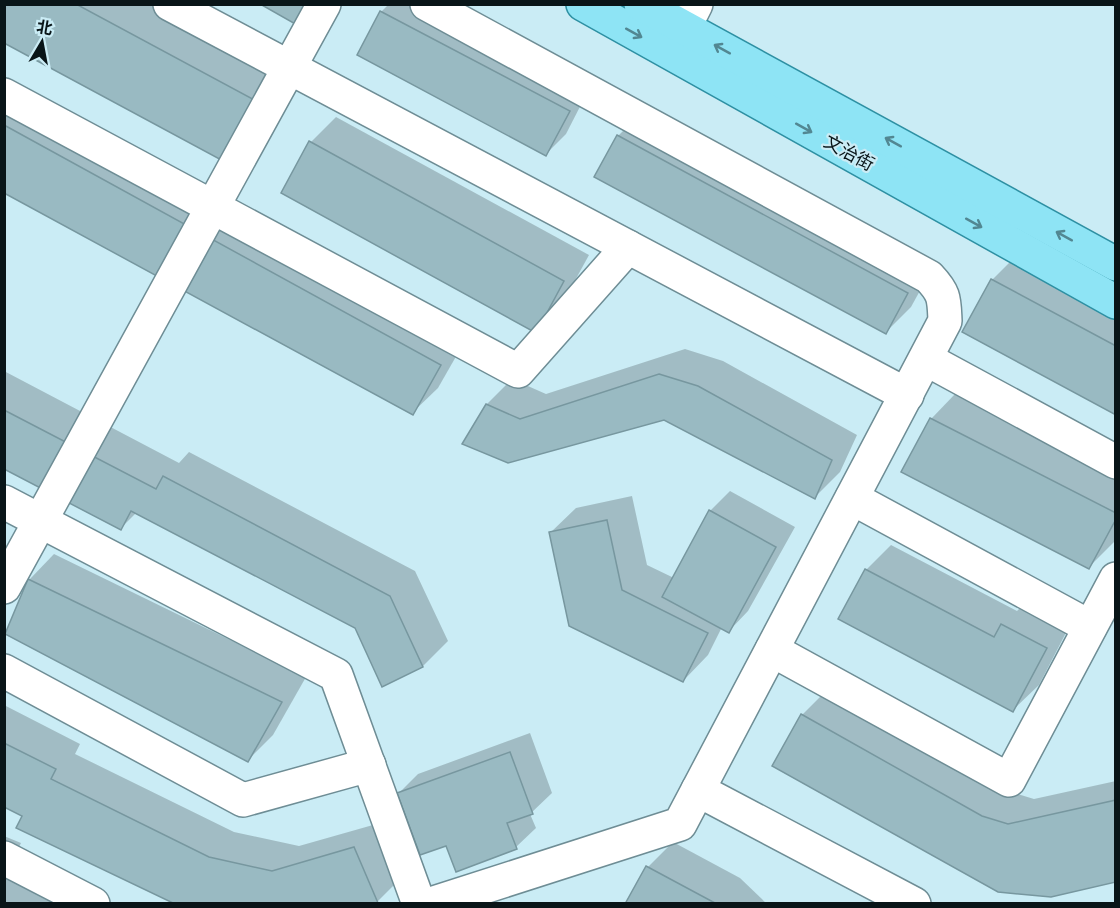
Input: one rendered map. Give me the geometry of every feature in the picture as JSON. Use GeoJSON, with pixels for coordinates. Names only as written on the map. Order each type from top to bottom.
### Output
{"type":"FeatureCollection","features":[{"type":"Feature","properties":{"kind":"main road","name":"文治街"},"geometry":{"type":"LineString","coordinates":[[583,4],[1116,302]]}},
{"type":"Feature","properties":{"kind":"main road","name":"文治街"},"geometry":{"type":"LineString","coordinates":[[642,4],[690,16],[1116,264]]}},
{"type":"Feature","properties":{"kind":"street"},"geometry":{"type":"LineString","coordinates":[[170,4],[907,395]]}},
{"type":"Feature","properties":{"kind":"street"},"geometry":{"type":"LineString","coordinates":[[4,587],[324,4]]}},
{"type":"Feature","properties":{"kind":"street"},"geometry":{"type":"LineString","coordinates":[[427,4],[929,277],[941,290],[945,303],[945,321],[926,359],[680,824],[431,903]]}},
{"type":"Feature","properties":{"kind":"street"},"geometry":{"type":"LineString","coordinates":[[4,95],[519,371],[628,247]]}},
{"type":"Feature","properties":{"kind":"street"},"geometry":{"type":"LineString","coordinates":[[926,359],[1116,462]]}},
{"type":"Feature","properties":{"kind":"street"},"geometry":{"type":"LineString","coordinates":[[852,498],[1090,627]]}},
{"type":"Feature","properties":{"kind":"street"},"geometry":{"type":"LineString","coordinates":[[4,502],[336,675],[419,903]]}},
{"type":"Feature","properties":{"kind":"street"},"geometry":{"type":"LineString","coordinates":[[772,650],[1008,780],[1116,579]]}},
{"type":"Feature","properties":{"kind":"street"},"geometry":{"type":"LineString","coordinates":[[4,671],[243,800],[369,765]]}},
{"type":"Feature","properties":{"kind":"street"},"geometry":{"type":"LineString","coordinates":[[698,790],[914,903]]}},
{"type":"Feature","properties":{"kind":"street"},"geometry":{"type":"LineString","coordinates":[[4,858],[93,903]]}},
{"type":"Feature","properties":{"kind":"building"},"geometry":{"type":"Polygon","coordinates":[[[4,4],[76,4],[258,102],[225,162],[4,43],[4,4]]]}},
{"type":"Feature","properties":{"kind":"building"},"geometry":{"type":"Polygon","coordinates":[[[260,4],[309,4],[297,25],[260,4]]]}},
{"type":"Feature","properties":{"kind":"building"},"geometry":{"type":"Polygon","coordinates":[[[380,11],[570,111],[546,156],[357,55],[380,11]]]}},
{"type":"Feature","properties":{"kind":"building"},"geometry":{"type":"Polygon","coordinates":[[[4,125],[441,365],[413,415],[4,193],[4,125]]]}},
{"type":"Feature","properties":{"kind":"building"},"geometry":{"type":"Polygon","coordinates":[[[617,135],[908,293],[886,334],[594,177],[617,135]]]}},
{"type":"Feature","properties":{"kind":"building"},"geometry":{"type":"Polygon","coordinates":[[[309,141],[564,281],[536,333],[281,193],[309,141]]]}},
{"type":"Feature","properties":{"kind":"building"},"geometry":{"type":"Polygon","coordinates":[[[991,279],[1116,346],[1116,415],[962,332],[991,279]]]}},
{"type":"Feature","properties":{"kind":"building"},"geometry":{"type":"Polygon","coordinates":[[[659,374],[698,386],[832,460],[815,499],[664,420],[508,463],[462,444],[486,404],[520,419],[659,374]]]}},
{"type":"Feature","properties":{"kind":"building"},"geometry":{"type":"Polygon","coordinates":[[[4,410],[156,489],[163,476],[390,596],[423,667],[382,687],[355,628],[131,511],[121,530],[4,469],[4,410]]]}},
{"type":"Feature","properties":{"kind":"building"},"geometry":{"type":"Polygon","coordinates":[[[930,418],[1116,513],[1116,519],[1089,569],[901,472],[930,418]]]}},
{"type":"Feature","properties":{"kind":"building"},"geometry":{"type":"Polygon","coordinates":[[[709,510],[776,547],[729,633],[662,597],[709,510]]]}},
{"type":"Feature","properties":{"kind":"building"},"geometry":{"type":"Polygon","coordinates":[[[607,520],[622,590],[708,633],[683,682],[569,626],[549,532],[607,520]]]}},
{"type":"Feature","properties":{"kind":"building"},"geometry":{"type":"Polygon","coordinates":[[[865,569],[994,637],[1001,624],[1047,648],[1013,712],[838,619],[865,569]]]}},
{"type":"Feature","properties":{"kind":"building"},"geometry":{"type":"Polygon","coordinates":[[[28,579],[282,702],[248,762],[5,634],[28,579]]]}},
{"type":"Feature","properties":{"kind":"building"},"geometry":{"type":"Polygon","coordinates":[[[801,714],[982,816],[1008,824],[1116,800],[1116,882],[1051,897],[998,892],[772,766],[801,714]]]}},
{"type":"Feature","properties":{"kind":"building"},"geometry":{"type":"Polygon","coordinates":[[[4,743],[56,769],[51,779],[209,857],[272,871],[354,847],[378,903],[175,904],[16,828],[22,816],[4,807],[4,743]]]}},
{"type":"Feature","properties":{"kind":"building"},"geometry":{"type":"Polygon","coordinates":[[[510,752],[533,814],[507,823],[517,849],[456,872],[446,846],[420,855],[397,793],[510,752]]]}},
{"type":"Feature","properties":{"kind":"building"},"geometry":{"type":"Polygon","coordinates":[[[646,866],[715,903],[715,904],[625,904],[646,866]]]}}]}
